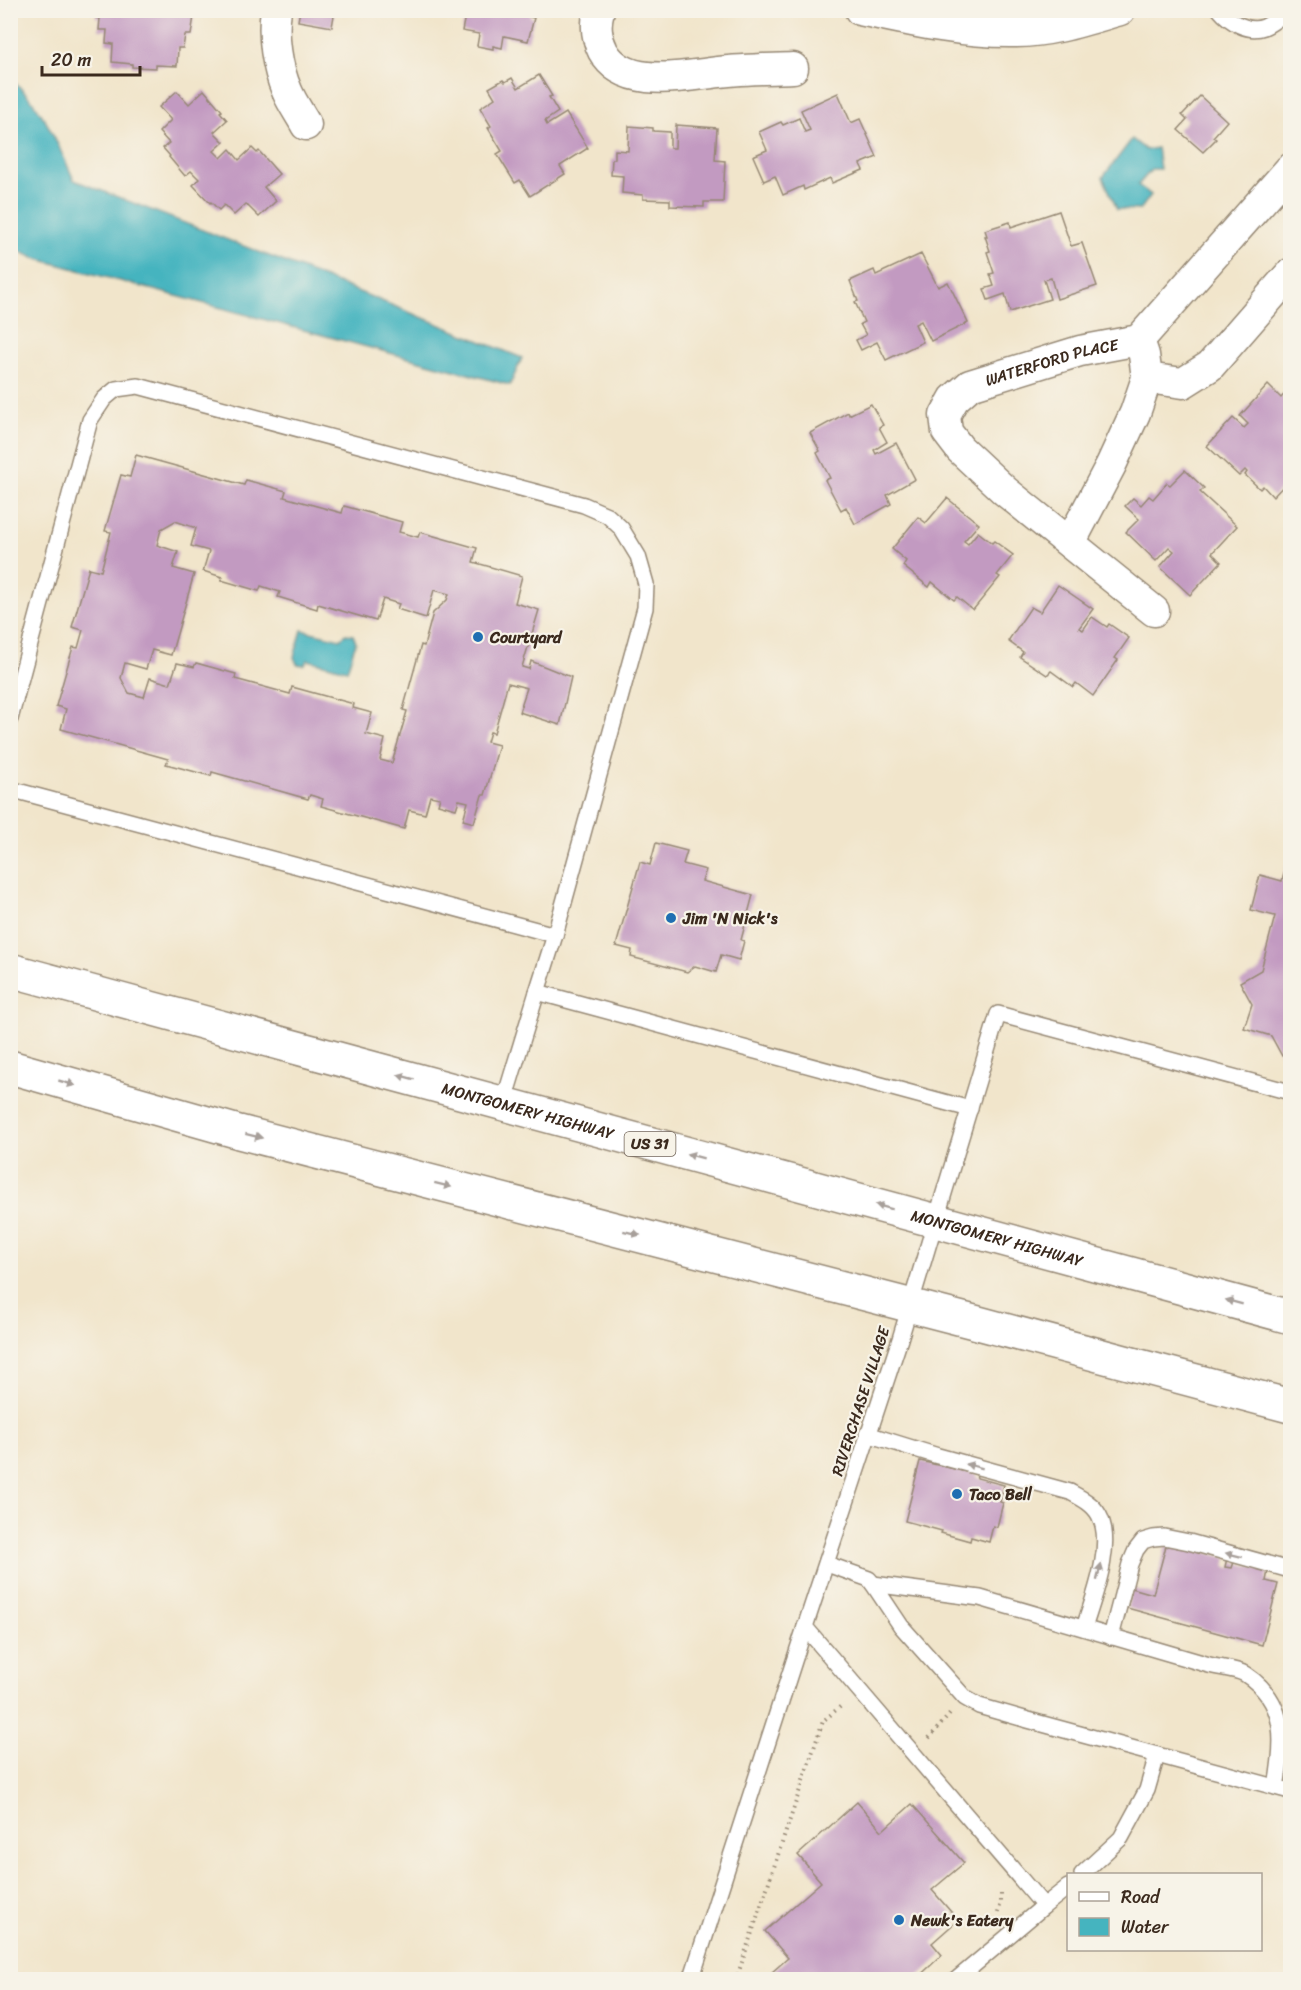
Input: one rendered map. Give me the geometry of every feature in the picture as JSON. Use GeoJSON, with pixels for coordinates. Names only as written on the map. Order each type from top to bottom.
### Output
{"type":"FeatureCollection","features":[{"type":"Feature","properties":{"kind":"main road","name":"MONTGOMERY HIGHWAY"},"geometry":{"type":"LineString","coordinates":[[10,970],[1290,1317]]}},
{"type":"Feature","properties":{"kind":"main road"},"geometry":{"type":"LineString","coordinates":[[10,1067],[238,1132],[1290,1406]]}},
{"type":"Feature","properties":{"kind":"street"},"geometry":{"type":"LineString","coordinates":[[276,10],[278,60],[286,91],[306,124]]}},
{"type":"Feature","properties":{"kind":"street"},"geometry":{"type":"LineString","coordinates":[[599,10],[595,25],[600,43],[609,61],[631,75],[675,79],[720,72],[793,68]]}},
{"type":"Feature","properties":{"kind":"street"},"geometry":{"type":"LineString","coordinates":[[862,11],[960,30],[1018,32],[1071,25],[1120,10]]}},
{"type":"Feature","properties":{"kind":"street","name":"WATERFORD PLACE"},"geometry":{"type":"LineString","coordinates":[[1154,610],[1005,491],[960,449],[947,432],[945,415],[954,399],[970,385],[1080,351],[1139,340],[1288,176]]}},
{"type":"Feature","properties":{"kind":"street"},"geometry":{"type":"LineString","coordinates":[[1147,378],[1183,383],[1210,366],[1290,274]]}},
{"type":"Feature","properties":{"kind":"street","name":"WATERFORD PLACE"},"geometry":{"type":"LineString","coordinates":[[1070,543],[1111,465],[1135,413],[1147,378],[1144,355],[1139,340]]}},
{"type":"Feature","properties":{"kind":"lane"},"geometry":{"type":"LineString","coordinates":[[1220,10],[1228,21],[1243,27],[1262,28],[1289,10]]}},
{"type":"Feature","properties":{"kind":"lane"},"geometry":{"type":"LineString","coordinates":[[10,719],[90,420],[104,399],[116,389],[138,386],[584,505],[607,515],[621,528],[638,556],[646,584],[645,608],[555,935],[503,1104]]}},
{"type":"Feature","properties":{"kind":"lane"},"geometry":{"type":"LineString","coordinates":[[10,789],[555,935]]}},
{"type":"Feature","properties":{"kind":"lane"},"geometry":{"type":"LineString","coordinates":[[537,992],[970,1109]]}},
{"type":"Feature","properties":{"kind":"lane","name":"RIVERCHASE VILLAGE"},"geometry":{"type":"LineString","coordinates":[[691,1980],[827,1564],[867,1434],[900,1339],[998,1014],[1290,1092]]}},
{"type":"Feature","properties":{"kind":"lane"},"geometry":{"type":"LineString","coordinates":[[867,1434],[1070,1492],[1084,1500],[1099,1515],[1105,1542],[1084,1629]]}},
{"type":"Feature","properties":{"kind":"lane"},"geometry":{"type":"LineString","coordinates":[[1111,1637],[1130,1564],[1143,1541],[1164,1537],[1290,1570]]}},
{"type":"Feature","properties":{"kind":"lane"},"geometry":{"type":"LineString","coordinates":[[827,1564],[869,1579],[901,1626],[965,1698],[979,1706],[1283,1789],[1279,1715],[1268,1694],[1243,1673],[980,1598],[873,1584]]}},
{"type":"Feature","properties":{"kind":"lane"},"geometry":{"type":"LineString","coordinates":[[805,1627],[1044,1906]]}},
{"type":"Feature","properties":{"kind":"lane"},"geometry":{"type":"LineString","coordinates":[[1084,1873],[1121,1838],[1147,1790],[1157,1755]]}},
{"type":"Feature","properties":{"kind":"lane"},"geometry":{"type":"LineString","coordinates":[[956,1980],[1067,1888]]}},
{"type":"Feature","properties":{"kind":"path"},"geometry":{"type":"LineString","coordinates":[[914,1753],[965,1698]]}},
{"type":"Feature","properties":{"kind":"path"},"geometry":{"type":"LineString","coordinates":[[736,1980],[823,1722],[843,1705]]}},
{"type":"Feature","properties":{"kind":"path"},"geometry":{"type":"LineString","coordinates":[[997,1916],[1001,1904],[1000,1890]]}},
{"type":"Feature","properties":{"kind":"water"},"geometry":{"type":"Polygon","coordinates":[[[11,80],[22,89],[40,112],[74,180],[522,358],[510,385],[34,258],[11,247],[11,80]]]}},
{"type":"Feature","properties":{"kind":"water"},"geometry":{"type":"Polygon","coordinates":[[[1132,139],[1146,150],[1157,148],[1160,169],[1152,169],[1138,185],[1151,195],[1140,210],[1117,209],[1103,177],[1132,139]]]}},
{"type":"Feature","properties":{"kind":"water"},"geometry":{"type":"Polygon","coordinates":[[[302,630],[340,639],[346,634],[353,635],[356,642],[347,670],[308,660],[304,665],[297,664],[294,657],[302,630]]]}},
{"type":"Feature","properties":{"kind":"building"},"geometry":{"type":"Polygon","coordinates":[[[96,10],[195,10],[191,35],[185,35],[183,48],[178,48],[177,66],[156,65],[156,68],[132,67],[132,64],[112,62],[113,44],[106,43],[107,30],[99,30],[100,18],[96,18],[96,10]]]}},
{"type":"Feature","properties":{"kind":"building"},"geometry":{"type":"Polygon","coordinates":[[[300,10],[335,10],[332,27],[298,21],[300,10]]]}},
{"type":"Feature","properties":{"kind":"building"},"geometry":{"type":"Polygon","coordinates":[[[466,10],[532,10],[530,17],[534,18],[528,41],[504,36],[502,48],[477,46],[479,34],[462,31],[466,10]]]}},
{"type":"Feature","properties":{"kind":"building"},"geometry":{"type":"Polygon","coordinates":[[[539,75],[552,96],[549,97],[558,112],[545,121],[547,125],[566,113],[588,148],[560,166],[565,174],[530,196],[520,180],[515,183],[497,154],[502,151],[488,128],[491,126],[480,108],[495,98],[489,88],[503,80],[505,82],[512,78],[518,88],[539,75]]]}},
{"type":"Feature","properties":{"kind":"building"},"geometry":{"type":"Polygon","coordinates":[[[204,90],[227,120],[214,132],[224,142],[214,151],[221,158],[230,149],[239,160],[252,148],[257,153],[259,151],[279,174],[264,187],[276,201],[259,217],[246,204],[234,215],[224,205],[219,210],[193,185],[199,179],[191,171],[185,176],[163,148],[169,143],[159,132],[171,120],[159,107],[177,91],[189,104],[204,90]]]}},
{"type":"Feature","properties":{"kind":"building"},"geometry":{"type":"Polygon","coordinates":[[[838,93],[851,123],[860,119],[877,157],[860,164],[863,170],[832,183],[830,178],[804,190],[803,186],[783,195],[775,176],[764,181],[753,156],[767,150],[759,132],[781,122],[783,125],[799,118],[805,132],[810,130],[801,110],[838,93]]]}},
{"type":"Feature","properties":{"kind":"building"},"geometry":{"type":"Polygon","coordinates":[[[1200,96],[1227,121],[1213,137],[1216,139],[1203,152],[1178,130],[1187,120],[1182,115],[1200,96]]]}},
{"type":"Feature","properties":{"kind":"building"},"geometry":{"type":"Polygon","coordinates":[[[676,125],[717,128],[715,160],[725,161],[723,202],[704,202],[704,207],[670,206],[670,200],[643,199],[643,195],[622,193],[623,176],[611,175],[615,150],[628,151],[629,126],[670,132],[670,148],[675,148],[676,125]]]}},
{"type":"Feature","properties":{"kind":"building"},"geometry":{"type":"Polygon","coordinates":[[[1059,211],[1071,246],[1082,243],[1097,286],[1057,299],[1051,278],[1044,280],[1050,299],[1010,312],[1005,294],[988,300],[984,289],[994,286],[990,274],[994,273],[987,252],[990,251],[985,230],[1010,222],[1011,227],[1059,211]]]}},
{"type":"Feature","properties":{"kind":"building"},"geometry":{"type":"Polygon","coordinates":[[[921,254],[938,287],[948,282],[968,323],[931,341],[921,321],[915,324],[923,342],[886,360],[877,342],[861,350],[856,340],[866,335],[860,324],[864,322],[855,302],[858,301],[850,281],[874,270],[876,275],[921,254]]]}},
{"type":"Feature","properties":{"kind":"building"},"geometry":{"type":"Polygon","coordinates":[[[1268,385],[1281,398],[1290,388],[1290,479],[1273,497],[1263,486],[1260,489],[1245,475],[1247,472],[1245,470],[1239,476],[1207,446],[1233,418],[1244,428],[1248,424],[1240,416],[1268,385]]]}},
{"type":"Feature","properties":{"kind":"building"},"geometry":{"type":"Polygon","coordinates":[[[871,404],[883,425],[879,427],[887,442],[874,450],[876,454],[896,443],[915,479],[887,495],[891,504],[855,524],[846,507],[841,510],[825,480],[830,478],[817,453],[820,451],[810,433],[848,412],[849,415],[871,404]]]}},
{"type":"Feature","properties":{"kind":"building","name":"Courtyard"},"geometry":{"type":"Polygon","coordinates":[[[136,455],[244,485],[246,480],[286,491],[284,497],[342,513],[344,506],[402,522],[399,532],[418,537],[420,532],[477,548],[473,562],[522,576],[515,603],[539,610],[522,667],[529,669],[531,661],[571,677],[560,725],[519,712],[527,688],[508,683],[494,733],[490,732],[487,742],[499,745],[485,795],[482,795],[474,823],[463,820],[468,802],[459,800],[456,809],[438,804],[440,798],[430,796],[425,814],[409,810],[404,829],[321,806],[323,799],[310,795],[308,799],[212,772],[211,776],[166,764],[168,759],[61,729],[66,709],[56,706],[73,647],[78,648],[83,630],[72,627],[89,568],[101,571],[111,532],[105,531],[121,475],[130,477],[136,455]],[[175,521],[161,529],[157,545],[178,552],[173,568],[194,574],[171,655],[152,650],[146,669],[125,663],[121,678],[129,693],[144,697],[150,678],[170,684],[177,663],[194,667],[196,663],[236,674],[235,679],[290,694],[292,687],[354,704],[353,708],[372,713],[366,734],[385,739],[380,760],[392,763],[407,711],[403,710],[421,645],[424,646],[433,613],[447,600],[449,594],[434,590],[426,618],[397,609],[399,604],[383,599],[376,621],[318,604],[317,609],[278,597],[280,592],[261,586],[259,591],[221,580],[222,577],[203,571],[209,551],[191,546],[196,528],[175,521]]]}},
{"type":"Feature","properties":{"kind":"building"},"geometry":{"type":"Polygon","coordinates":[[[1185,470],[1204,488],[1200,492],[1237,526],[1212,553],[1221,562],[1190,595],[1160,567],[1174,551],[1169,547],[1156,561],[1126,532],[1139,519],[1125,506],[1133,498],[1141,505],[1149,496],[1153,499],[1167,483],[1170,485],[1185,470]]]}},
{"type":"Feature","properties":{"kind":"building"},"geometry":{"type":"Polygon","coordinates":[[[947,498],[979,524],[964,541],[968,544],[978,532],[1013,555],[997,575],[1000,577],[973,610],[957,597],[954,600],[932,582],[929,587],[903,566],[906,561],[892,549],[918,517],[926,523],[947,498]]]}},
{"type":"Feature","properties":{"kind":"building"},"geometry":{"type":"Polygon","coordinates":[[[1058,585],[1093,609],[1079,628],[1083,630],[1092,617],[1107,627],[1109,624],[1129,638],[1115,658],[1118,660],[1093,696],[1076,683],[1073,687],[1051,671],[1047,675],[1020,657],[1023,652],[1008,641],[1031,607],[1040,612],[1058,585]]]}},
{"type":"Feature","properties":{"kind":"building"},"geometry":{"type":"Polygon","coordinates":[[[656,843],[687,851],[683,864],[706,870],[702,881],[753,895],[741,940],[744,941],[739,960],[721,955],[716,972],[695,966],[687,972],[631,957],[632,950],[616,946],[640,862],[650,865],[656,843]]]}},
{"type":"Feature","properties":{"kind":"building"},"geometry":{"type":"Polygon","coordinates":[[[1290,853],[1290,1052],[1282,1056],[1271,1036],[1244,1028],[1252,1004],[1240,982],[1261,970],[1275,916],[1251,910],[1260,875],[1282,881],[1290,853]]]}},
{"type":"Feature","properties":{"kind":"building","name":"Taco Bell"},"geometry":{"type":"Polygon","coordinates":[[[920,1461],[976,1474],[977,1478],[1004,1485],[1000,1502],[1003,1503],[997,1527],[993,1526],[989,1542],[971,1537],[970,1541],[905,1521],[920,1461]]]}},
{"type":"Feature","properties":{"kind":"building"},"geometry":{"type":"Polygon","coordinates":[[[1167,1542],[1227,1558],[1225,1567],[1232,1568],[1234,1562],[1268,1571],[1266,1581],[1278,1584],[1262,1645],[1127,1608],[1132,1588],[1153,1594],[1167,1542]]]}},
{"type":"Feature","properties":{"kind":"building"},"geometry":{"type":"Polygon","coordinates":[[[857,1802],[882,1831],[912,1804],[964,1863],[932,1890],[958,1920],[932,1943],[942,1955],[915,1980],[763,1980],[788,1958],[765,1931],[821,1882],[798,1855],[857,1802]]]}},
{"type":"Feature","properties":{"kind":"place","name":"Courtyard"},"geometry":{"type":"Point","coordinates":[478,637]}},
{"type":"Feature","properties":{"kind":"place","name":"Jim 'N Nick's"},"geometry":{"type":"Point","coordinates":[671,918]}},
{"type":"Feature","properties":{"kind":"place","name":"Taco Bell"},"geometry":{"type":"Point","coordinates":[957,1494]}},
{"type":"Feature","properties":{"kind":"place","name":"Newk's Eatery"},"geometry":{"type":"Point","coordinates":[899,1920]}}]}
